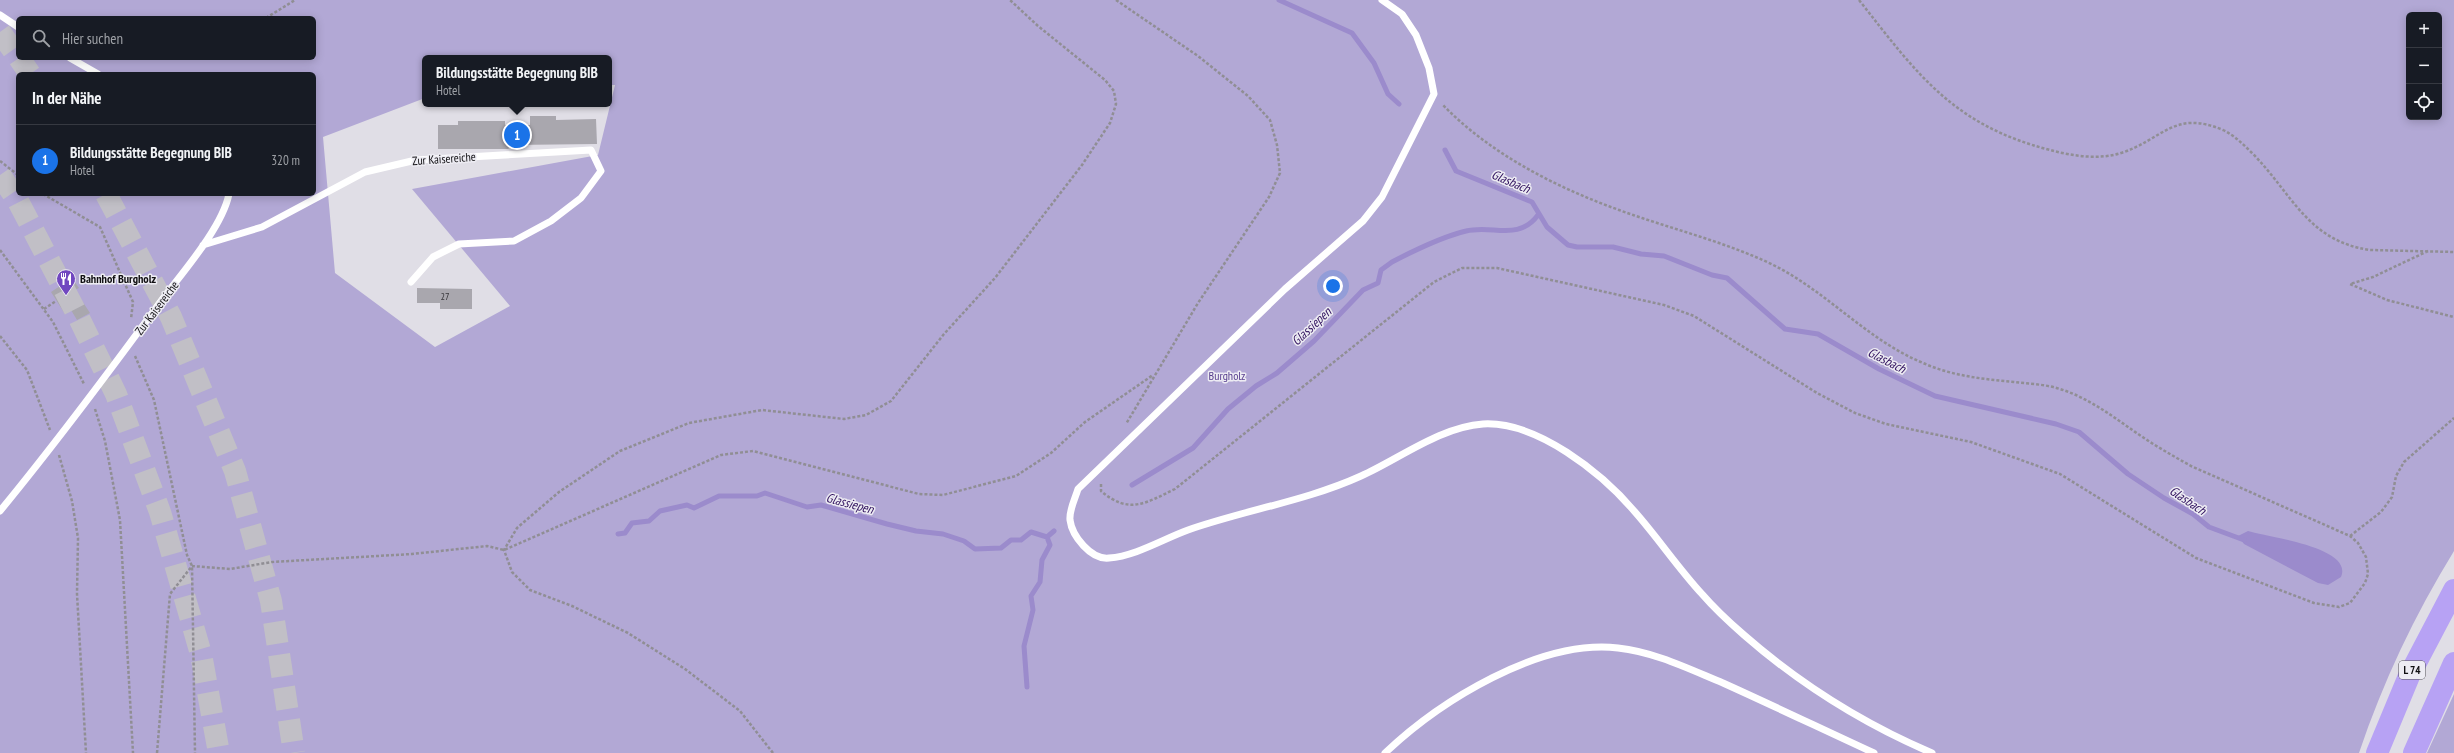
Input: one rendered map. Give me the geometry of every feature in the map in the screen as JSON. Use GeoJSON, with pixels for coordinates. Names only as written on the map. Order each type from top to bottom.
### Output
{"type":"FeatureCollection","features":[{"type":"Feature","properties":{"kind":"highway","name":"L 74"},"geometry":{"type":"LineString","coordinates":[[2377,753],[2409,676],[2454,590]]}},
{"type":"Feature","properties":{"kind":"highway"},"geometry":{"type":"LineString","coordinates":[[2414,753],[2454,663]]}},
{"type":"Feature","properties":{"kind":"lane"},"geometry":{"type":"LineString","coordinates":[[1382,0],[1402,14],[1416,35],[1429,68],[1434,94],[1382,196],[1363,221],[1285,289],[1078,489],[1072,504],[1070,520],[1077,536],[1089,552],[1106,559],[1137,551],[1186,531],[1229,516],[1323,491],[1351,480],[1435,438],[1461,429],[1483,424],[1530,433],[1571,455],[1634,510],[1702,595],[1743,635],[1779,664],[1860,718],[1932,753]]}},
{"type":"Feature","properties":{"kind":"lane"},"geometry":{"type":"LineString","coordinates":[[0,15],[16,26]]}},
{"type":"Feature","properties":{"kind":"lane"},"geometry":{"type":"LineString","coordinates":[[74,60],[94,72]]}},
{"type":"Feature","properties":{"kind":"lane","name":"Zur Kaisereiche"},"geometry":{"type":"LineString","coordinates":[[0,511],[56,443],[89,396],[204,245],[262,227],[365,172],[416,160],[591,150],[601,171],[581,198],[550,221],[514,241],[460,244],[433,257],[411,282]]}},
{"type":"Feature","properties":{"kind":"lane"},"geometry":{"type":"LineString","coordinates":[[204,245],[227,204],[229,196]]}},
{"type":"Feature","properties":{"kind":"lane"},"geometry":{"type":"LineString","coordinates":[[1385,753],[1405,734],[1439,709],[1477,686],[1547,655],[1572,648],[1598,647],[1618,648],[1663,658],[1736,689],[1874,753]]}},
{"type":"Feature","properties":{"kind":"path"},"geometry":{"type":"LineString","coordinates":[[269,16],[295,0]]}},
{"type":"Feature","properties":{"kind":"path"},"geometry":{"type":"LineString","coordinates":[[504,550],[517,528],[559,492],[620,451],[689,423],[762,410],[844,419],[866,415],[891,401],[944,334],[994,278],[1082,165],[1110,123],[1116,104],[1114,91],[1105,80],[1038,26],[1010,0]]}},
{"type":"Feature","properties":{"kind":"path"},"geometry":{"type":"LineString","coordinates":[[1116,0],[1198,56],[1248,96],[1270,120],[1277,145],[1280,173],[1269,197],[1154,374],[1124,428]]}},
{"type":"Feature","properties":{"kind":"path"},"geometry":{"type":"LineString","coordinates":[[1860,0],[1911,66],[1936,92],[1970,116],[2009,138],[2059,152],[2105,156],[2130,150],[2179,124],[2200,123],[2224,131],[2240,141],[2258,159],[2301,214],[2310,223],[2333,239],[2357,248],[2370,250],[2430,250],[2454,252]]}},
{"type":"Feature","properties":{"kind":"path"},"geometry":{"type":"LineString","coordinates":[[1101,468],[1101,491],[1111,500],[1126,506],[1145,503],[1175,489],[1434,282],[1462,268],[1479,266],[1531,274],[1612,295],[1664,305],[1694,316],[1817,393],[1855,413],[1886,424],[1971,442],[2060,474],[2196,558],[2294,598],[2329,607],[2339,607],[2350,604],[2357,597],[2368,574],[2366,557],[2358,543],[2350,536],[2191,466],[2160,449],[2103,409],[2071,392],[2047,386],[1965,376],[1943,370],[1913,358],[1862,327],[1796,278],[1767,262],[1733,248],[1619,210],[1570,190],[1524,166],[1478,136],[1456,118],[1434,94]]}},
{"type":"Feature","properties":{"kind":"path"},"geometry":{"type":"LineString","coordinates":[[0,161],[16,173]]}},
{"type":"Feature","properties":{"kind":"path"},"geometry":{"type":"LineString","coordinates":[[46,196],[100,227],[133,302],[129,345],[154,400],[187,555],[192,566],[195,753]]}},
{"type":"Feature","properties":{"kind":"path"},"geometry":{"type":"LineString","coordinates":[[0,250],[44,309],[67,347],[89,396],[105,441],[120,520],[133,753]]}},
{"type":"Feature","properties":{"kind":"path"},"geometry":{"type":"LineString","coordinates":[[2430,250],[2373,276],[2350,284],[2387,300],[2454,317]]}},
{"type":"Feature","properties":{"kind":"path"},"geometry":{"type":"LineString","coordinates":[[44,309],[56,301]]}},
{"type":"Feature","properties":{"kind":"path"},"geometry":{"type":"LineString","coordinates":[[1,338],[27,370],[56,443],[72,501],[78,538],[77,594],[86,753]]}},
{"type":"Feature","properties":{"kind":"path"},"geometry":{"type":"LineString","coordinates":[[192,566],[230,569],[272,562],[412,554],[480,546],[504,550],[721,455],[753,451],[919,494],[943,495],[1016,476],[1051,453],[1085,422],[1154,374]]}},
{"type":"Feature","properties":{"kind":"path"},"geometry":{"type":"LineString","coordinates":[[2350,536],[2381,512],[2392,497],[2396,476],[2404,462],[2454,418]]}},
{"type":"Feature","properties":{"kind":"path"},"geometry":{"type":"LineString","coordinates":[[504,550],[512,572],[530,590],[572,606],[628,633],[685,670],[740,711],[773,753]]}},
{"type":"Feature","properties":{"kind":"path"},"geometry":{"type":"LineString","coordinates":[[157,753],[170,594],[192,566]]}},
{"type":"Feature","properties":{"kind":"green space","name":"Burgholz"},"geometry":{"type":"Polygon","coordinates":[[[0,0],[2454,0],[2454,551],[2439,575],[2400,650],[2368,727],[2359,753],[0,753],[0,0]],[[422,55],[422,99],[323,137],[335,273],[435,347],[510,306],[412,189],[598,155],[610,107],[612,107],[612,97],[615,85],[612,85],[612,55],[422,55]]]}},
{"type":"Feature","properties":{"kind":"green space"},"geometry":{"type":"Polygon","coordinates":[[[2454,694],[2454,753],[2427,753],[2454,694]]]}},
{"type":"Feature","properties":{"kind":"shaded area"},"geometry":{"type":"Polygon","coordinates":[[[2248,531],[2289,540],[2322,551],[2334,558],[2341,567],[2341,577],[2328,585],[2318,583],[2244,544],[2238,536],[2248,531]]]}},
{"type":"Feature","properties":{"kind":"building"},"geometry":{"type":"Polygon","coordinates":[[[530,116],[556,116],[556,120],[596,119],[597,144],[513,145],[508,149],[438,149],[438,125],[458,125],[458,121],[505,121],[505,125],[530,125],[530,116]]]}},
{"type":"Feature","properties":{"kind":"building","name":"Bahnhof Burgholz"},"geometry":{"type":"Polygon","coordinates":[[[72,278],[79,288],[75,290],[90,313],[77,320],[71,310],[65,314],[51,292],[72,278]]]}},
{"type":"Feature","properties":{"kind":"building"},"geometry":{"type":"Polygon","coordinates":[[[417,288],[472,289],[472,309],[440,309],[440,303],[417,303],[417,288]]]}},
{"type":"Feature","properties":{"kind":"waterway","name":"Glasbach"},"geometry":{"type":"LineString","coordinates":[[1279,0],[1352,33],[1374,63],[1388,94],[1399,104]]}},
{"type":"Feature","properties":{"kind":"waterway","name":"Glasbach"},"geometry":{"type":"LineString","coordinates":[[1445,150],[1456,171],[1532,202],[1547,227],[1568,245],[1577,247],[1613,247],[1641,254],[1664,256],[1712,275],[1727,278],[1785,329],[1818,334],[1879,369],[1935,396],[2056,424],[2079,432],[2128,474],[2164,498],[2193,514],[2209,527],[2244,540]]}},
{"type":"Feature","properties":{"kind":"waterway","name":"Glassiepen"},"geometry":{"type":"LineString","coordinates":[[1132,485],[1193,448],[1228,409],[1256,386],[1277,373],[1314,341],[1363,290],[1378,283],[1381,270],[1392,262],[1438,240],[1466,231],[1476,229],[1513,230],[1522,228],[1538,215]]}},
{"type":"Feature","properties":{"kind":"waterway","name":"Glassiepen"},"geometry":{"type":"LineString","coordinates":[[618,534],[625,533],[632,523],[649,521],[660,511],[687,505],[694,508],[719,496],[757,496],[765,493],[807,507],[821,505],[916,531],[943,534],[964,541],[975,549],[1001,548],[1011,540],[1021,540],[1031,532],[1047,537],[1054,531]]}},
{"type":"Feature","properties":{"kind":"waterway"},"geometry":{"type":"LineString","coordinates":[[1027,687],[1024,646],[1033,610],[1031,596],[1040,582],[1042,560],[1050,545],[1047,537]]}},
{"type":"Feature","properties":{"kind":"tunnel"},"geometry":{"type":"LineString","coordinates":[[0,32],[16,54]]}},
{"type":"Feature","properties":{"kind":"tunnel"},"geometry":{"type":"LineString","coordinates":[[20,60],[29,72]]}},
{"type":"Feature","properties":{"kind":"tunnel"},"geometry":{"type":"LineString","coordinates":[[0,175],[18,201],[78,316],[116,394],[160,512],[201,654],[219,753]]}},
{"type":"Feature","properties":{"kind":"tunnel"},"geometry":{"type":"LineString","coordinates":[[107,196],[171,317],[235,471],[271,601],[294,753]]}},
{"type":"Feature","properties":{"kind":"place","name":"Bildungsstätte Begegnung BIB"},"geometry":{"type":"Point","coordinates":[517,135]}},
{"type":"Feature","properties":{"kind":"place","name":"Bahnhof Burgholz"},"geometry":{"type":"Point","coordinates":[66,296]}}]}
